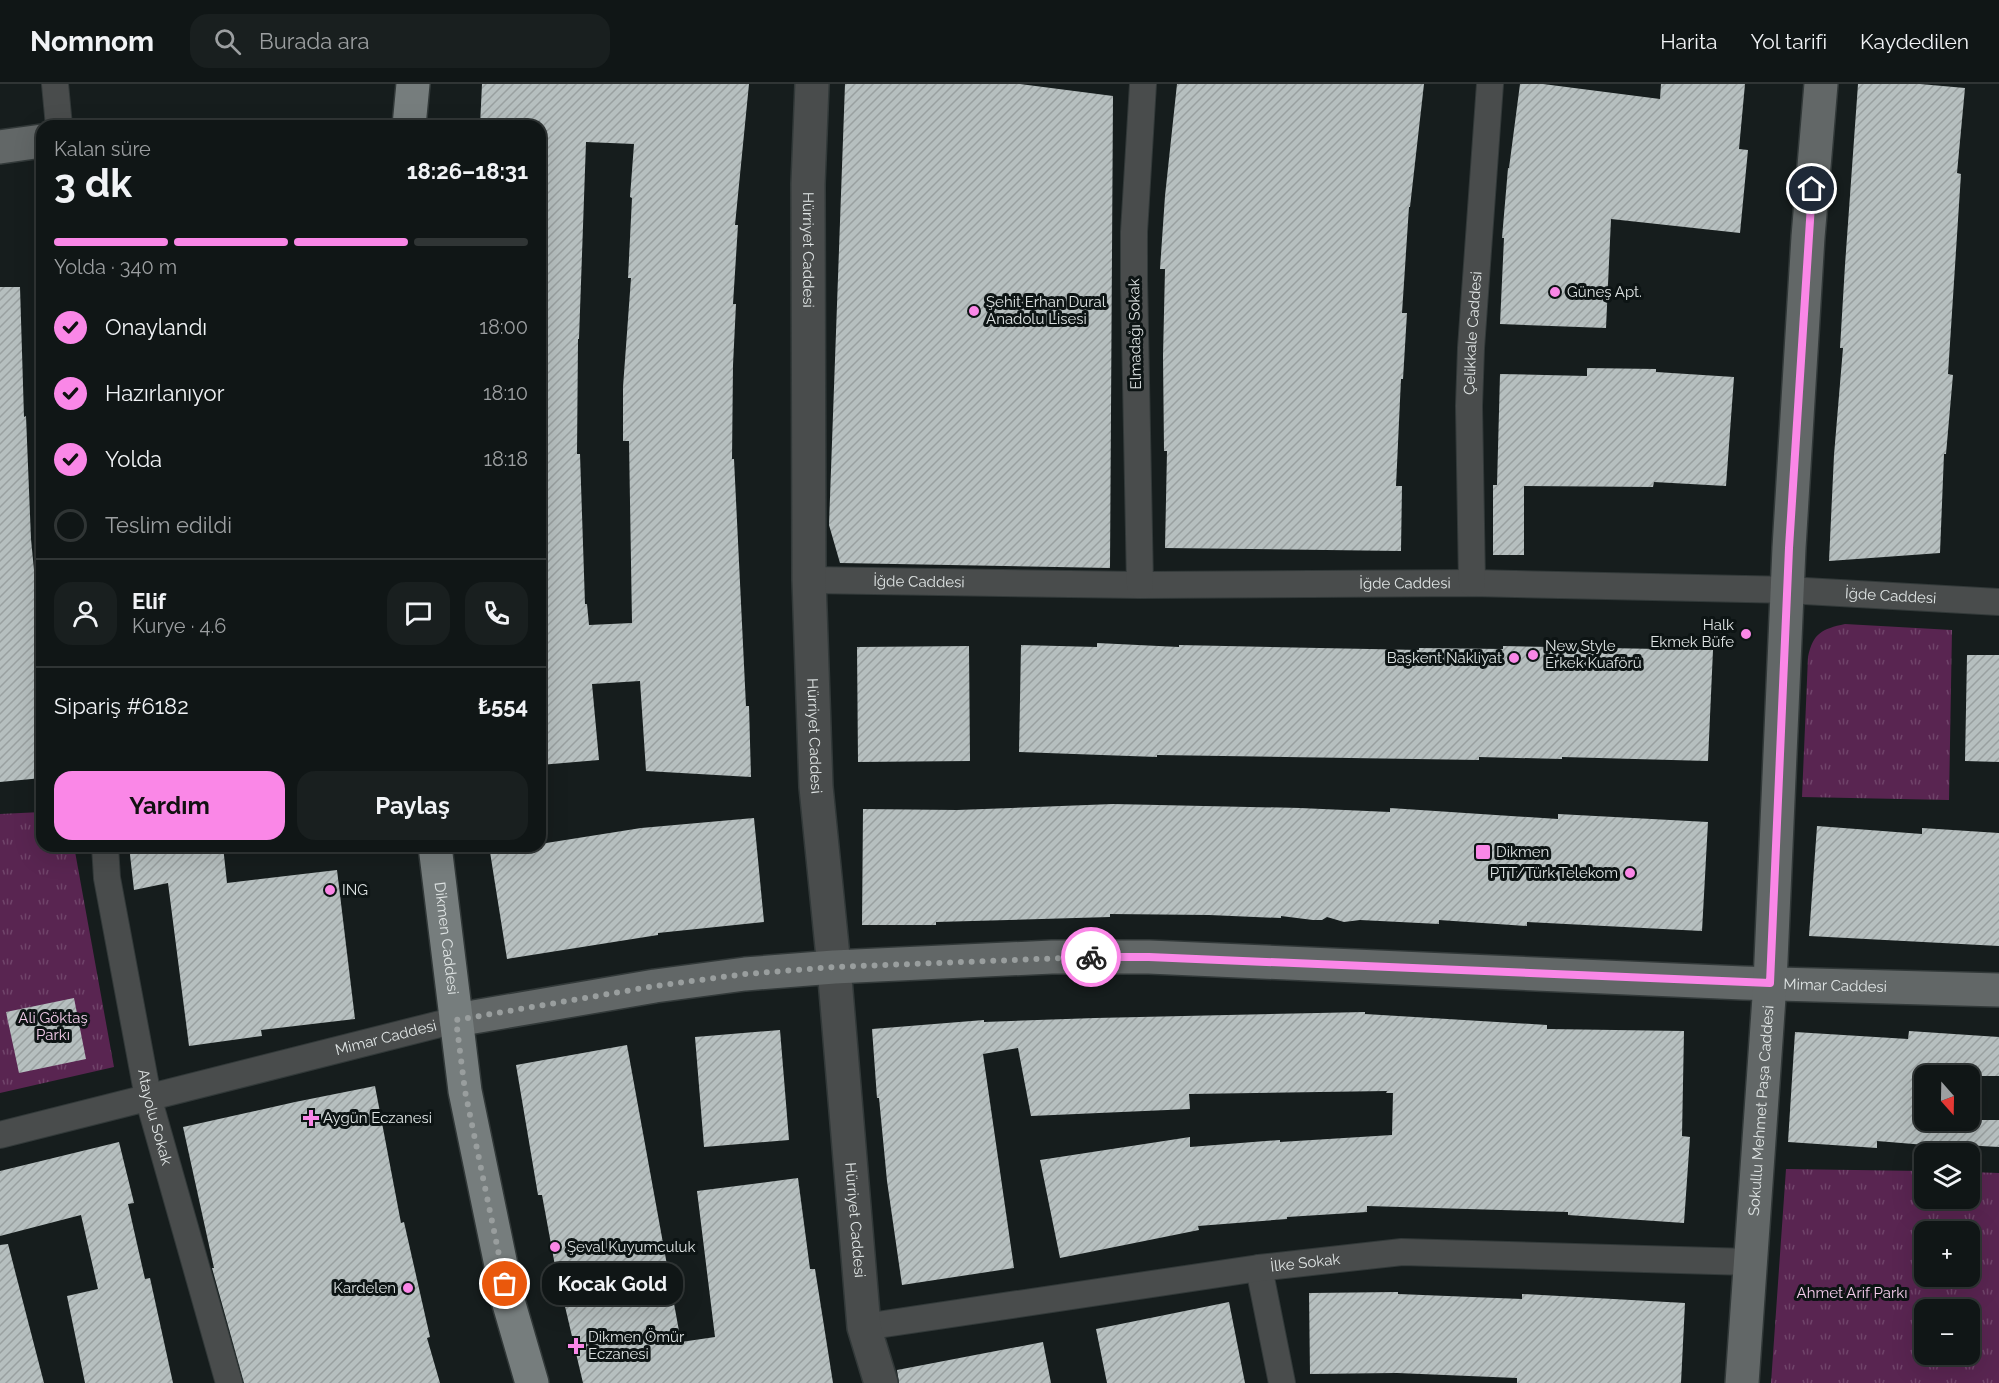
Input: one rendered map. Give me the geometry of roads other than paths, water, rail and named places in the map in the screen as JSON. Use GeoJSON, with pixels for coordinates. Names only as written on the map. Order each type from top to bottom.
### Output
{"type":"FeatureCollection","features":[{"type":"Feature","properties":{"kind":"main road"},"geometry":{"type":"LineString","coordinates":[[410,120],[413,84]]}},
{"type":"Feature","properties":{"kind":"main road","name":"Sokullu Mehmet Paşa Caddesi"},"geometry":{"type":"LineString","coordinates":[[1742,1383],[1770,983],[1788,590],[1808,237],[1821,84]]}},
{"type":"Feature","properties":{"kind":"main road"},"geometry":{"type":"LineString","coordinates":[[0,147],[36,142]]}},
{"type":"Feature","properties":{"kind":"main road","name":"Dikmen Caddesi"},"geometry":{"type":"LineString","coordinates":[[436,852],[465,1091],[509,1304],[532,1383]]}},
{"type":"Feature","properties":{"kind":"main road","name":"Mimar Caddesi"},"geometry":{"type":"LineString","coordinates":[[456,1020],[655,986],[745,974],[834,967],[1052,957],[1149,957],[1770,983],[1999,990]]}},
{"type":"Feature","properties":{"kind":"street"},"geometry":{"type":"LineString","coordinates":[[55,84],[58,120]]}},
{"type":"Feature","properties":{"kind":"street","name":"Hürriyet Caddesi"},"geometry":{"type":"LineString","coordinates":[[812,84],[808,184],[809,580],[816,787],[834,967],[864,1327],[881,1383]]}},
{"type":"Feature","properties":{"kind":"street","name":"Elmadağı Sokak"},"geometry":{"type":"LineString","coordinates":[[1140,585],[1134,232],[1143,84]]}},
{"type":"Feature","properties":{"kind":"street","name":"Çelikkale Caddesi"},"geometry":{"type":"LineString","coordinates":[[1472,583],[1470,360],[1490,84]]}},
{"type":"Feature","properties":{"kind":"street","name":"İğde Caddesi"},"geometry":{"type":"LineString","coordinates":[[809,580],[1140,585],[1472,583],[1788,590],[1999,602]]}},
{"type":"Feature","properties":{"kind":"street","name":"Atayolu Sokak"},"geometry":{"type":"LineString","coordinates":[[105,852],[107,878],[148,1097],[229,1383]]}},
{"type":"Feature","properties":{"kind":"street","name":"Mimar Caddesi"},"geometry":{"type":"LineString","coordinates":[[0,1135],[456,1020]]}},
{"type":"Feature","properties":{"kind":"street","name":"İlke Sokak"},"geometry":{"type":"LineString","coordinates":[[864,1327],[1259,1268],[1402,1252],[1749,1262]]}},
{"type":"Feature","properties":{"kind":"street"},"geometry":{"type":"LineString","coordinates":[[1259,1268],[1282,1383]]}},
{"type":"Feature","properties":{"kind":"place","name":"Güneş Apt."},"geometry":{"type":"Point","coordinates":[1555,292]}},
{"type":"Feature","properties":{"kind":"place","name":"Şehit Erhan Dural Anadolu Lisesi"},"geometry":{"type":"Point","coordinates":[974,311]}},
{"type":"Feature","properties":{"kind":"place","name":"Halk Ekmek Büfe"},"geometry":{"type":"Point","coordinates":[1746,634]}},
{"type":"Feature","properties":{"kind":"place","name":"New Style Erkek Kuaförü"},"geometry":{"type":"Point","coordinates":[1533,655]}},
{"type":"Feature","properties":{"kind":"place","name":"Başkent Nakliyat"},"geometry":{"type":"Point","coordinates":[1514,658]}},
{"type":"Feature","properties":{"kind":"place","name":"Dikmen"},"geometry":{"type":"Point","coordinates":[1483,852]}},
{"type":"Feature","properties":{"kind":"place","name":"PTT/Türk Telekom"},"geometry":{"type":"Point","coordinates":[1630,873]}},
{"type":"Feature","properties":{"kind":"place","name":"ING"},"geometry":{"type":"Point","coordinates":[330,890]}},
{"type":"Feature","properties":{"kind":"place","name":"Aygün Eczanesi"},"geometry":{"type":"Point","coordinates":[311,1118]}},
{"type":"Feature","properties":{"kind":"place","name":"Şeval Kuyumculuk"},"geometry":{"type":"Point","coordinates":[555,1247]}},
{"type":"Feature","properties":{"kind":"place","name":"Kocak Gold"},"geometry":{"type":"Point","coordinates":[505,1284]}},
{"type":"Feature","properties":{"kind":"place","name":"Kardelen"},"geometry":{"type":"Point","coordinates":[408,1288]}},
{"type":"Feature","properties":{"kind":"place","name":"Dikmen Ömür Eczanesi"},"geometry":{"type":"Point","coordinates":[576,1346]}},
{"type":"Feature","properties":{"kind":"park label","name":"Ali Göktaş Parkı"},"geometry":{"type":"Point","coordinates":[53,1026]}},
{"type":"Feature","properties":{"kind":"park label","name":"Ahmet Arif Parkı"},"geometry":{"type":"Point","coordinates":[1852,1293]}}]}
